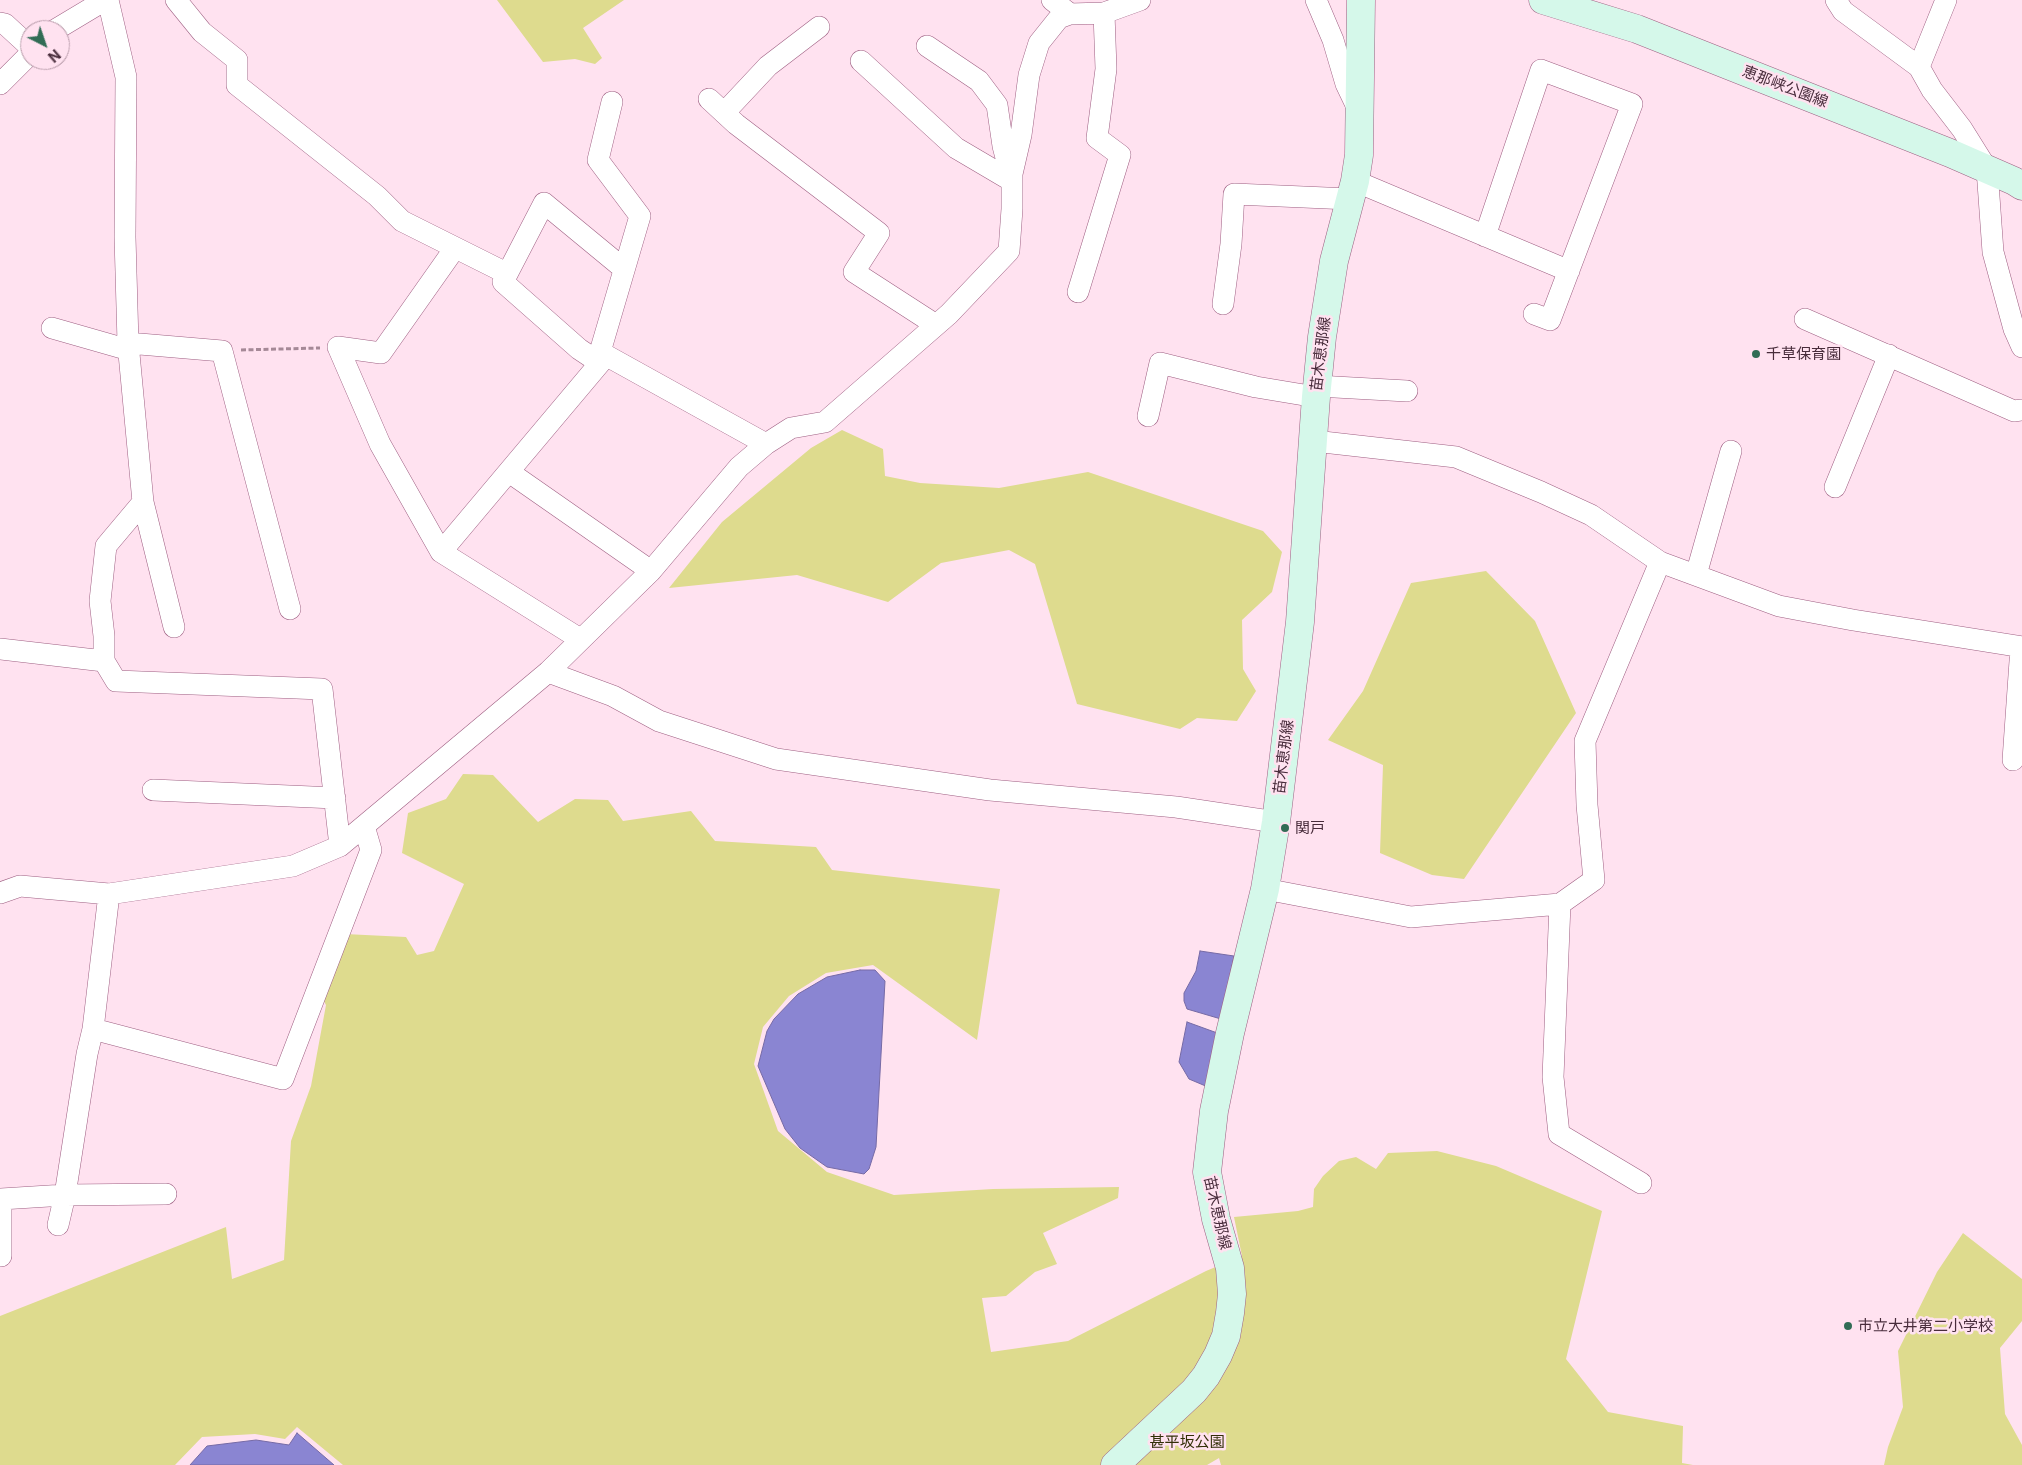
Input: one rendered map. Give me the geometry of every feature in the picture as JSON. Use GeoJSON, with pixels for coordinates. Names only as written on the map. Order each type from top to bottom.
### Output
{"type":"FeatureCollection","features":[{"type":"Feature","properties":{"kind":"main road","name":"苗木恵那線"},"geometry":{"type":"LineString","coordinates":[[1115,1465],[1194,1391],[1214,1362],[1226,1336],[1232,1294],[1230,1268],[1216,1219],[1207,1172],[1214,1111],[1230,1034],[1265,889],[1276,822],[1300,622],[1316,392],[1322,337],[1334,261],[1353,190],[1359,155],[1358,109],[1361,0]]}},
{"type":"Feature","properties":{"kind":"main road","name":"恵那峡公園線"},"geometry":{"type":"LineString","coordinates":[[1543,0],[1637,29],[1898,132],[1987,169],[2022,186]]}},
{"type":"Feature","properties":{"kind":"street"},"geometry":{"type":"LineString","coordinates":[[70,21],[107,0],[126,77],[125,237],[128,347],[143,502],[174,627]]}},
{"type":"Feature","properties":{"kind":"street"},"geometry":{"type":"LineString","coordinates":[[176,0],[202,32],[237,60],[238,85],[377,196],[402,221],[506,273]]}},
{"type":"Feature","properties":{"kind":"street"},"geometry":{"type":"LineString","coordinates":[[1052,0],[1070,14]]}},
{"type":"Feature","properties":{"kind":"street"},"geometry":{"type":"LineString","coordinates":[[0,894],[20,886],[109,894],[294,866],[340,846],[548,672],[651,571],[739,468],[766,444],[791,428],[825,422],[936,325],[1009,251],[1012,174],[1021,135],[1028,75],[1039,43],[1059,18],[1070,14],[1104,13],[1140,0]]}},
{"type":"Feature","properties":{"kind":"street"},"geometry":{"type":"LineString","coordinates":[[1316,0],[1333,40],[1346,84],[1358,109]]}},
{"type":"Feature","properties":{"kind":"street"},"geometry":{"type":"LineString","coordinates":[[1836,0],[1843,11],[1919,67],[1932,90],[1962,129],[1987,169],[1993,252],[2014,330],[2022,347]]}},
{"type":"Feature","properties":{"kind":"street"},"geometry":{"type":"LineString","coordinates":[[1919,67],[1946,0]]}},
{"type":"Feature","properties":{"kind":"street"},"geometry":{"type":"LineString","coordinates":[[1078,292],[1120,155],[1097,138],[1106,69],[1104,13]]}},
{"type":"Feature","properties":{"kind":"street"},"geometry":{"type":"LineString","coordinates":[[0,23],[5,24],[20,38]]}},
{"type":"Feature","properties":{"kind":"street"},"geometry":{"type":"LineString","coordinates":[[819,27],[716,106],[879,233],[854,272],[936,325]]}},
{"type":"Feature","properties":{"kind":"street"},"geometry":{"type":"LineString","coordinates":[[928,46],[980,82],[997,105],[1003,146],[1012,181]]}},
{"type":"Feature","properties":{"kind":"street"},"geometry":{"type":"LineString","coordinates":[[861,61],[956,148],[1012,181]]}},
{"type":"Feature","properties":{"kind":"street"},"geometry":{"type":"LineString","coordinates":[[0,84],[20,64]]}},
{"type":"Feature","properties":{"kind":"street"},"geometry":{"type":"LineString","coordinates":[[1485,236],[1541,70],[1632,104],[1550,320],[1534,314]]}},
{"type":"Feature","properties":{"kind":"street"},"geometry":{"type":"LineString","coordinates":[[441,552],[509,472],[600,358],[640,216],[598,160],[612,102]]}},
{"type":"Feature","properties":{"kind":"street"},"geometry":{"type":"LineString","coordinates":[[1223,304],[1231,244],[1234,194],[1353,190],[1485,236],[1569,271]]}},
{"type":"Feature","properties":{"kind":"street"},"geometry":{"type":"LineString","coordinates":[[624,269],[544,203],[503,282],[579,349],[766,444]]}},
{"type":"Feature","properties":{"kind":"street"},"geometry":{"type":"LineString","coordinates":[[338,347],[381,353],[455,248]]}},
{"type":"Feature","properties":{"kind":"street"},"geometry":{"type":"LineString","coordinates":[[1805,319],[2014,411],[2022,410]]}},
{"type":"Feature","properties":{"kind":"street"},"geometry":{"type":"LineString","coordinates":[[52,328],[128,347],[222,351],[290,609]]}},
{"type":"Feature","properties":{"kind":"street"},"geometry":{"type":"LineString","coordinates":[[338,347],[380,444],[441,552],[580,639]]}},
{"type":"Feature","properties":{"kind":"street"},"geometry":{"type":"LineString","coordinates":[[1834,488],[1889,356]]}},
{"type":"Feature","properties":{"kind":"street"},"geometry":{"type":"LineString","coordinates":[[1148,416],[1160,364],[1256,386],[1316,392],[1408,391]]}},
{"type":"Feature","properties":{"kind":"street"},"geometry":{"type":"LineString","coordinates":[[1314,441],[1456,457],[1591,515],[1660,562],[1779,606],[2021,647],[2012,760]]}},
{"type":"Feature","properties":{"kind":"street"},"geometry":{"type":"LineString","coordinates":[[1696,575],[1731,452]]}},
{"type":"Feature","properties":{"kind":"street"},"geometry":{"type":"LineString","coordinates":[[509,472],[651,571]]}},
{"type":"Feature","properties":{"kind":"street"},"geometry":{"type":"LineString","coordinates":[[143,502],[106,546],[100,600],[104,636],[104,661],[116,681],[322,689],[340,846]]}},
{"type":"Feature","properties":{"kind":"street"},"geometry":{"type":"LineString","coordinates":[[1265,889],[1411,916],[1560,904],[1594,880],[1587,805],[1585,741],[1660,562]]}},
{"type":"Feature","properties":{"kind":"street"},"geometry":{"type":"LineString","coordinates":[[0,649],[104,661]]}},
{"type":"Feature","properties":{"kind":"street"},"geometry":{"type":"LineString","coordinates":[[548,672],[613,696],[659,721],[776,759],[990,790],[1176,807],[1276,822]]}},
{"type":"Feature","properties":{"kind":"street"},"geometry":{"type":"LineString","coordinates":[[153,790],[335,798]]}},
{"type":"Feature","properties":{"kind":"street"},"geometry":{"type":"LineString","coordinates":[[93,1029],[283,1079],[371,850],[364,826]]}},
{"type":"Feature","properties":{"kind":"street"},"geometry":{"type":"LineString","coordinates":[[58,1225],[65,1195],[87,1054],[93,1029],[109,894]]}},
{"type":"Feature","properties":{"kind":"street"},"geometry":{"type":"LineString","coordinates":[[1560,904],[1553,1077],[1558,1134],[1641,1183]]}},
{"type":"Feature","properties":{"kind":"street"},"geometry":{"type":"LineString","coordinates":[[1,1256],[1,1199],[65,1195],[166,1194]]}},
{"type":"Feature","properties":{"kind":"path"},"geometry":{"type":"LineString","coordinates":[[222,351],[338,347]]}},
{"type":"Feature","properties":{"kind":"green space"},"geometry":{"type":"Polygon","coordinates":[[[497,0],[624,0],[583,28],[602,58],[595,64],[575,59],[543,62],[497,0]]]}},
{"type":"Feature","properties":{"kind":"green space"},"geometry":{"type":"Polygon","coordinates":[[[842,430],[883,449],[885,476],[920,483],[999,488],[1088,472],[1263,531],[1282,552],[1272,592],[1242,620],[1243,669],[1256,691],[1237,721],[1197,718],[1180,729],[1077,704],[1035,564],[1009,550],[941,563],[888,602],[797,575],[669,588],[722,522],[811,448],[842,430]]]}},
{"type":"Feature","properties":{"kind":"green space"},"geometry":{"type":"Polygon","coordinates":[[[1486,571],[1535,621],[1576,713],[1464,879],[1432,875],[1380,853],[1383,765],[1328,740],[1363,691],[1411,583],[1486,571]]]}},
{"type":"Feature","properties":{"kind":"green space","name":"甚平坂公園"},"geometry":{"type":"Polygon","coordinates":[[[463,774],[493,775],[538,822],[575,799],[608,800],[623,821],[691,811],[715,841],[816,847],[832,870],[1000,889],[977,1040],[873,965],[826,973],[789,996],[763,1027],[754,1064],[778,1131],[827,1172],[894,1195],[993,1189],[1119,1187],[1118,1198],[1043,1233],[1057,1264],[1035,1272],[1006,1296],[982,1298],[991,1352],[1068,1341],[1206,1271],[1242,1256],[1234,1217],[1298,1211],[1313,1207],[1314,1189],[1323,1176],[1339,1161],[1356,1157],[1376,1169],[1388,1153],[1437,1151],[1496,1166],[1602,1211],[1566,1359],[1608,1412],[1683,1426],[1682,1463],[1693,1465],[1221,1465],[1219,1458],[1207,1465],[343,1465],[297,1427],[285,1439],[255,1434],[202,1437],[175,1465],[0,1465],[0,1316],[226,1227],[232,1279],[284,1260],[291,1141],[311,1086],[326,1005],[320,994],[345,934],[406,937],[417,955],[434,951],[464,884],[402,853],[408,813],[446,799],[463,774]]]}},
{"type":"Feature","properties":{"kind":"green space"},"geometry":{"type":"Polygon","coordinates":[[[1963,1233],[2022,1279],[2022,1321],[2000,1348],[2005,1414],[2022,1445],[2022,1465],[1884,1465],[1888,1447],[1903,1407],[1898,1351],[1937,1272],[1963,1233]]]}},
{"type":"Feature","properties":{"kind":"shaded area"},"geometry":{"type":"Polygon","coordinates":[[[1200,951],[1234,956],[1221,1019],[1187,1009],[1184,1001],[1184,993],[1196,971],[1200,951]]]}},
{"type":"Feature","properties":{"kind":"shaded area"},"geometry":{"type":"Polygon","coordinates":[[[860,970],[875,970],[885,981],[876,1147],[869,1169],[864,1174],[827,1167],[800,1148],[785,1129],[758,1066],[767,1031],[774,1019],[798,994],[827,977],[860,970]]]}},
{"type":"Feature","properties":{"kind":"shaded area"},"geometry":{"type":"Polygon","coordinates":[[[1187,1022],[1220,1034],[1208,1087],[1189,1079],[1179,1062],[1187,1022]]]}},
{"type":"Feature","properties":{"kind":"shaded area"},"geometry":{"type":"Polygon","coordinates":[[[297,1433],[334,1465],[190,1465],[207,1446],[256,1440],[289,1445],[297,1433]]]}},
{"type":"Feature","properties":{"kind":"place","name":"千草保育園"},"geometry":{"type":"Point","coordinates":[1756,354]}},
{"type":"Feature","properties":{"kind":"place","name":"関戸"},"geometry":{"type":"Point","coordinates":[1285,828]}},
{"type":"Feature","properties":{"kind":"place","name":"市立大井第二小学校"},"geometry":{"type":"Point","coordinates":[1848,1326]}}]}
